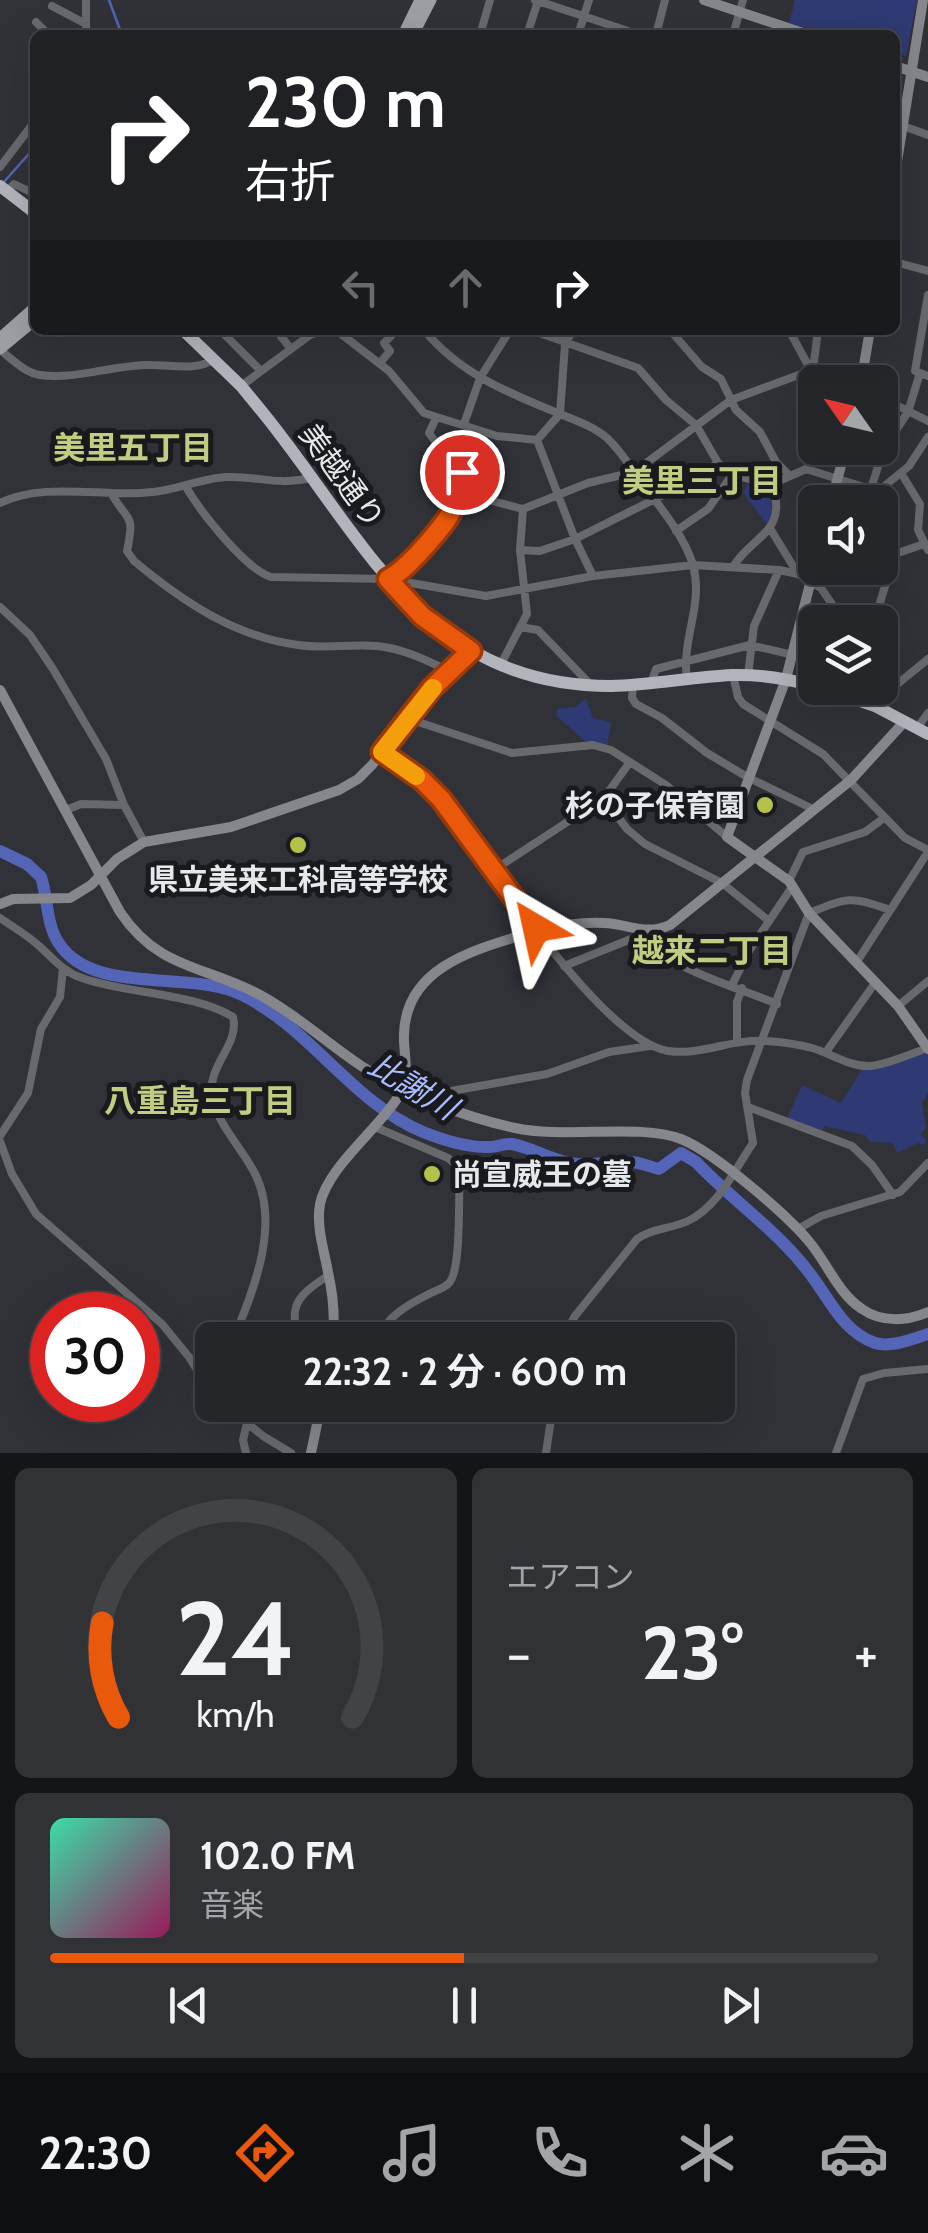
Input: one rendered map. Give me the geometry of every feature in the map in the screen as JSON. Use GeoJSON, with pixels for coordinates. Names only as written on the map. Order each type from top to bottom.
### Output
{"type":"FeatureCollection","features":[{"type":"Feature","properties":{"kind":"highway","name":"美越通り"},"geometry":{"type":"LineString","coordinates":[[188,335],[241,386],[388,579],[422,616],[471,651],[551,678],[590,684],[651,684],[741,675],[798,682]]}},
{"type":"Feature","properties":{"kind":"highway","name":"美越通り"},"geometry":{"type":"LineString","coordinates":[[880,705],[917,728]]}},
{"type":"Feature","properties":{"kind":"main road"},"geometry":{"type":"LineString","coordinates":[[405,30],[420,0]]}},
{"type":"Feature","properties":{"kind":"main road"},"geometry":{"type":"LineString","coordinates":[[416,30],[431,0]]}},
{"type":"Feature","properties":{"kind":"main road"},"geometry":{"type":"LineString","coordinates":[[0,338],[30,311]]}},
{"type":"Feature","properties":{"kind":"main road"},"geometry":{"type":"LineString","coordinates":[[0,350],[30,324]]}},
{"type":"Feature","properties":{"kind":"street"},"geometry":{"type":"LineString","coordinates":[[86,0],[86,30]]}},
{"type":"Feature","properties":{"kind":"street"},"geometry":{"type":"LineString","coordinates":[[481,30],[490,0]]}},
{"type":"Feature","properties":{"kind":"street"},"geometry":{"type":"LineString","coordinates":[[528,30],[536,0],[620,30]]}},
{"type":"Feature","properties":{"kind":"street"},"geometry":{"type":"LineString","coordinates":[[580,30],[589,0]]}},
{"type":"Feature","properties":{"kind":"street"},"geometry":{"type":"LineString","coordinates":[[657,30],[665,0]]}},
{"type":"Feature","properties":{"kind":"street"},"geometry":{"type":"LineString","coordinates":[[704,0],[742,6],[797,30]]}},
{"type":"Feature","properties":{"kind":"street"},"geometry":{"type":"LineString","coordinates":[[900,144],[924,0]]}},
{"type":"Feature","properties":{"kind":"street"},"geometry":{"type":"LineString","coordinates":[[52,6],[86,24]]}},
{"type":"Feature","properties":{"kind":"street"},"geometry":{"type":"LineString","coordinates":[[735,30],[742,6]]}},
{"type":"Feature","properties":{"kind":"street"},"geometry":{"type":"LineString","coordinates":[[36,22],[44,30]]}},
{"type":"Feature","properties":{"kind":"street"},"geometry":{"type":"LineString","coordinates":[[900,68],[928,77]]}},
{"type":"Feature","properties":{"kind":"street"},"geometry":{"type":"LineString","coordinates":[[903,126],[928,134]]}},
{"type":"Feature","properties":{"kind":"street"},"geometry":{"type":"LineString","coordinates":[[0,166],[30,128]]}},
{"type":"Feature","properties":{"kind":"street"},"geometry":{"type":"LineString","coordinates":[[900,263],[928,271]]}},
{"type":"Feature","properties":{"kind":"street"},"geometry":{"type":"LineString","coordinates":[[877,485],[883,450],[908,412],[924,374],[915,370],[928,295]]}},
{"type":"Feature","properties":{"kind":"street"},"geometry":{"type":"LineString","coordinates":[[227,335],[261,371]]}},
{"type":"Feature","properties":{"kind":"street"},"geometry":{"type":"LineString","coordinates":[[280,335],[291,349]]}},
{"type":"Feature","properties":{"kind":"street"},"geometry":{"type":"LineString","coordinates":[[241,386],[310,335]]}},
{"type":"Feature","properties":{"kind":"street"},"geometry":{"type":"LineString","coordinates":[[343,335],[380,363],[424,413],[496,436],[538,440]]}},
{"type":"Feature","properties":{"kind":"street"},"geometry":{"type":"LineString","coordinates":[[380,363],[390,351],[384,344],[392,335]]}},
{"type":"Feature","properties":{"kind":"street"},"geometry":{"type":"LineString","coordinates":[[428,335],[495,387],[606,437],[655,499],[693,565],[696,612],[688,630],[684,660],[687,680]]}},
{"type":"Feature","properties":{"kind":"street"},"geometry":{"type":"LineString","coordinates":[[464,424],[480,378],[507,335]]}},
{"type":"Feature","properties":{"kind":"street"},"geometry":{"type":"LineString","coordinates":[[544,335],[638,368],[666,400],[696,425],[718,463],[732,474],[772,484],[806,469],[861,485]]}},
{"type":"Feature","properties":{"kind":"street"},"geometry":{"type":"LineString","coordinates":[[538,440],[560,414],[565,344],[570,335]]}},
{"type":"Feature","properties":{"kind":"street"},"geometry":{"type":"LineString","coordinates":[[674,335],[702,367],[720,379],[736,410],[760,432],[788,476]]}},
{"type":"Feature","properties":{"kind":"street"},"geometry":{"type":"LineString","coordinates":[[792,335],[809,365]]}},
{"type":"Feature","properties":{"kind":"street"},"geometry":{"type":"LineString","coordinates":[[812,365],[817,335]]}},
{"type":"Feature","properties":{"kind":"street"},"geometry":{"type":"LineString","coordinates":[[864,365],[869,335]]}},
{"type":"Feature","properties":{"kind":"street"},"geometry":{"type":"LineString","coordinates":[[0,350],[22,367],[42,375],[89,374],[143,365],[208,364],[214,360]]}},
{"type":"Feature","properties":{"kind":"street"},"geometry":{"type":"LineString","coordinates":[[461,492],[524,509],[588,483],[634,472],[731,400],[798,374]]}},
{"type":"Feature","properties":{"kind":"street"},"geometry":{"type":"LineString","coordinates":[[898,407],[928,421]]}},
{"type":"Feature","properties":{"kind":"street"},"geometry":{"type":"LineString","coordinates":[[388,579],[408,566],[444,527],[461,492],[462,472],[429,434],[436,418]]}},
{"type":"Feature","properties":{"kind":"street"},"geometry":{"type":"LineString","coordinates":[[883,485],[902,472],[928,438]]}},
{"type":"Feature","properties":{"kind":"street"},"geometry":{"type":"LineString","coordinates":[[538,440],[593,576]]}},
{"type":"Feature","properties":{"kind":"street"},"geometry":{"type":"LineString","coordinates":[[520,550],[540,552],[575,538],[688,484],[718,463]]}},
{"type":"Feature","properties":{"kind":"street"},"geometry":{"type":"LineString","coordinates":[[836,485],[841,465]]}},
{"type":"Feature","properties":{"kind":"street"},"geometry":{"type":"LineString","coordinates":[[902,472],[924,502],[911,548]]}},
{"type":"Feature","properties":{"kind":"street"},"geometry":{"type":"LineString","coordinates":[[676,531],[708,509],[732,474]]}},
{"type":"Feature","properties":{"kind":"street"},"geometry":{"type":"LineString","coordinates":[[0,503],[29,493],[154,492],[227,477],[276,483],[311,478]]}},
{"type":"Feature","properties":{"kind":"street"},"geometry":{"type":"LineString","coordinates":[[733,567],[771,530],[779,503],[772,484]]}},
{"type":"Feature","properties":{"kind":"street"},"geometry":{"type":"LineString","coordinates":[[186,487],[203,512],[263,574],[280,578],[388,579],[473,596],[522,592],[593,576],[693,565],[798,574]]}},
{"type":"Feature","properties":{"kind":"street"},"geometry":{"type":"LineString","coordinates":[[111,493],[130,518],[134,530],[127,550],[134,561],[208,616],[268,640],[318,648],[376,646],[411,654],[449,672]]}},
{"type":"Feature","properties":{"kind":"street"},"geometry":{"type":"LineString","coordinates":[[501,664],[527,614],[520,550],[524,509]]}},
{"type":"Feature","properties":{"kind":"street"},"geometry":{"type":"LineString","coordinates":[[771,530],[798,574]]}},
{"type":"Feature","properties":{"kind":"street"},"geometry":{"type":"LineString","coordinates":[[898,553],[926,545],[918,530]]}},
{"type":"Feature","properties":{"kind":"street"},"geometry":{"type":"LineString","coordinates":[[779,570],[754,626],[738,697],[769,722],[824,754],[905,838],[928,851],[856,963]]}},
{"type":"Feature","properties":{"kind":"street"},"geometry":{"type":"LineString","coordinates":[[727,837],[786,679],[809,585]]}},
{"type":"Feature","properties":{"kind":"street"},"geometry":{"type":"LineString","coordinates":[[815,585],[834,605]]}},
{"type":"Feature","properties":{"kind":"street"},"geometry":{"type":"LineString","coordinates":[[0,607],[30,635],[52,670],[106,759],[144,842]]}},
{"type":"Feature","properties":{"kind":"street"},"geometry":{"type":"LineString","coordinates":[[520,626],[538,630],[590,684]]}},
{"type":"Feature","properties":{"kind":"street"},"geometry":{"type":"LineString","coordinates":[[651,684],[656,669],[750,645],[798,655]]}},
{"type":"Feature","properties":{"kind":"street"},"geometry":{"type":"LineString","coordinates":[[0,904],[80,894],[117,859],[144,842],[231,827],[339,790],[358,779],[471,651]]}},
{"type":"Feature","properties":{"kind":"street"},"geometry":{"type":"LineString","coordinates":[[898,685],[928,659]]}},
{"type":"Feature","properties":{"kind":"street"},"geometry":{"type":"LineString","coordinates":[[632,685],[636,704],[749,778],[813,809]]}},
{"type":"Feature","properties":{"kind":"street"},"geometry":{"type":"LineString","coordinates":[[0,690],[134,934],[152,950],[254,992],[308,1025],[366,1069],[435,1102],[512,1128],[672,1136],[701,1149],[730,1177],[798,1229],[861,1309],[890,1319],[928,1312]]}},
{"type":"Feature","properties":{"kind":"street"},"geometry":{"type":"LineString","coordinates":[[331,1322],[329,1276],[320,1225],[322,1199],[403,1088],[408,1007],[428,975],[471,953],[538,931],[600,923],[657,931],[670,925],[917,728],[928,713]]}},
{"type":"Feature","properties":{"kind":"street"},"geometry":{"type":"LineString","coordinates":[[409,719],[512,753],[593,746],[611,750],[630,762],[666,785],[790,884],[810,912],[898,1006],[928,1048],[864,1066],[796,1044],[762,1040],[737,1040],[713,1048],[674,1052],[650,1046],[609,1052],[547,1074],[440,1092],[435,1102]]}},
{"type":"Feature","properties":{"kind":"street"},"geometry":{"type":"LineString","coordinates":[[382,752],[427,784],[564,966],[598,1004],[650,1046]]}},
{"type":"Feature","properties":{"kind":"street"},"geometry":{"type":"LineString","coordinates":[[494,870],[604,798],[630,762]]}},
{"type":"Feature","properties":{"kind":"street"},"geometry":{"type":"LineString","coordinates":[[604,798],[627,829],[645,844],[722,883],[769,921]]}},
{"type":"Feature","properties":{"kind":"street"},"geometry":{"type":"LineString","coordinates":[[66,810],[81,804],[124,805]]}},
{"type":"Feature","properties":{"kind":"street"},"geometry":{"type":"LineString","coordinates":[[737,1040],[737,986],[803,852],[865,832],[884,818]]}},
{"type":"Feature","properties":{"kind":"street"},"geometry":{"type":"LineString","coordinates":[[572,1322],[644,1234],[690,1220],[710,1206],[752,1143],[745,1093],[747,1080],[810,912],[846,898],[858,898],[890,910]]}},
{"type":"Feature","properties":{"kind":"street"},"geometry":{"type":"LineString","coordinates":[[0,918],[63,968],[82,978],[214,1006],[233,1017],[235,1030],[216,1065],[212,1098],[254,1171],[263,1193],[266,1216],[257,1274],[240,1322]]}},
{"type":"Feature","properties":{"kind":"street"},"geometry":{"type":"LineString","coordinates":[[564,966],[645,930]]}},
{"type":"Feature","properties":{"kind":"street"},"geometry":{"type":"LineString","coordinates":[[645,930],[648,941],[672,960],[777,1004]]}},
{"type":"Feature","properties":{"kind":"street"},"geometry":{"type":"LineString","coordinates":[[63,968],[60,997],[41,1029],[28,1093],[0,1139],[17,1184],[36,1214],[162,1324],[195,1365]]}},
{"type":"Feature","properties":{"kind":"street"},"geometry":{"type":"LineString","coordinates":[[898,1006],[928,981]]}},
{"type":"Feature","properties":{"kind":"street"},"geometry":{"type":"LineString","coordinates":[[826,1052],[875,983]]}},
{"type":"Feature","properties":{"kind":"street"},"geometry":{"type":"LineString","coordinates":[[748,1108],[852,1146],[893,1195]]}},
{"type":"Feature","properties":{"kind":"street"},"geometry":{"type":"LineString","coordinates":[[378,1122],[460,1168],[456,1223],[459,1246],[449,1284],[389,1322]]}},
{"type":"Feature","properties":{"kind":"street"},"geometry":{"type":"LineString","coordinates":[[798,1229],[822,1216],[893,1195],[928,1163]]}},
{"type":"Feature","properties":{"kind":"street"},"geometry":{"type":"LineString","coordinates":[[293,1322],[294,1308],[312,1286],[329,1276]]}},
{"type":"Feature","properties":{"kind":"street"},"geometry":{"type":"LineString","coordinates":[[836,1453],[863,1379],[884,1372],[928,1369]]}},
{"type":"Feature","properties":{"kind":"street"},"geometry":{"type":"LineString","coordinates":[[246,1422],[291,1453]]}},
{"type":"Feature","properties":{"kind":"street"},"geometry":{"type":"LineString","coordinates":[[311,1453],[316,1422]]}},
{"type":"Feature","properties":{"kind":"street"},"geometry":{"type":"LineString","coordinates":[[546,1453],[551,1422]]}},
{"type":"Feature","properties":{"kind":"street"},"geometry":{"type":"LineString","coordinates":[[246,1453],[243,1440],[248,1424]]}},
{"type":"Feature","properties":{"kind":"shaded area"},"geometry":{"type":"Polygon","coordinates":[[[795,0],[917,0],[906,56],[900,54],[900,30],[814,30],[789,23],[795,0]]]}},
{"type":"Feature","properties":{"kind":"shaded area"},"geometry":{"type":"Polygon","coordinates":[[[752,477],[771,486],[776,503],[769,527],[743,493],[752,477]]]}},
{"type":"Feature","properties":{"kind":"shaded area"},"geometry":{"type":"Polygon","coordinates":[[[586,698],[593,718],[611,722],[607,747],[588,744],[557,716],[557,709],[575,707],[586,698]]]}},
{"type":"Feature","properties":{"kind":"shaded area"},"geometry":{"type":"Polygon","coordinates":[[[928,1049],[928,1093],[922,1103],[926,1128],[921,1134],[927,1141],[923,1145],[918,1143],[897,1153],[893,1143],[870,1142],[865,1135],[824,1126],[822,1134],[786,1121],[802,1085],[841,1103],[864,1066],[928,1049]]]}},
{"type":"Feature","properties":{"kind":"waterway"},"geometry":{"type":"LineString","coordinates":[[109,0],[120,30]]}},
{"type":"Feature","properties":{"kind":"waterway"},"geometry":{"type":"LineString","coordinates":[[3,183],[30,153]]}},
{"type":"Feature","properties":{"kind":"waterway","name":"比謝川"},"geometry":{"type":"LineString","coordinates":[[0,851],[27,864],[41,877],[58,942],[74,959],[94,970],[197,983],[242,995],[289,1026],[375,1103],[398,1119],[447,1141],[482,1147],[512,1144],[577,1164],[624,1162],[659,1169],[681,1153],[696,1162],[789,1249],[856,1333],[875,1343],[888,1344],[928,1334]]}},
{"type":"Feature","properties":{"kind":"slow traffic"},"geometry":{"type":"LineString","coordinates":[[416,776],[382,752],[433,688]]}},
{"type":"Feature","properties":{"kind":"place","name":"杉の子保育園"},"geometry":{"type":"Point","coordinates":[765,805]}},
{"type":"Feature","properties":{"kind":"place","name":"県立美来工科高等学校"},"geometry":{"type":"Point","coordinates":[298,845]}},
{"type":"Feature","properties":{"kind":"place","name":"尚宣威王の墓"},"geometry":{"type":"Point","coordinates":[432,1174]}},
{"type":"Feature","properties":{"kind":"district","name":"美里五丁目"},"geometry":{"type":"Point","coordinates":[133,447]}},
{"type":"Feature","properties":{"kind":"district","name":"美里三丁目"},"geometry":{"type":"Point","coordinates":[702,480]}},
{"type":"Feature","properties":{"kind":"district","name":"越来二丁目"},"geometry":{"type":"Point","coordinates":[712,950]}},
{"type":"Feature","properties":{"kind":"district","name":"八重島三丁目"},"geometry":{"type":"Point","coordinates":[200,1100]}},
{"type":"Feature","properties":{"kind":"route"},"geometry":{"type":"LineString","coordinates":[[462,472],[461,492],[444,527],[408,566],[388,579],[422,616],[471,651],[432,688],[382,752],[422,780],[441,799],[536,928]]}}]}
